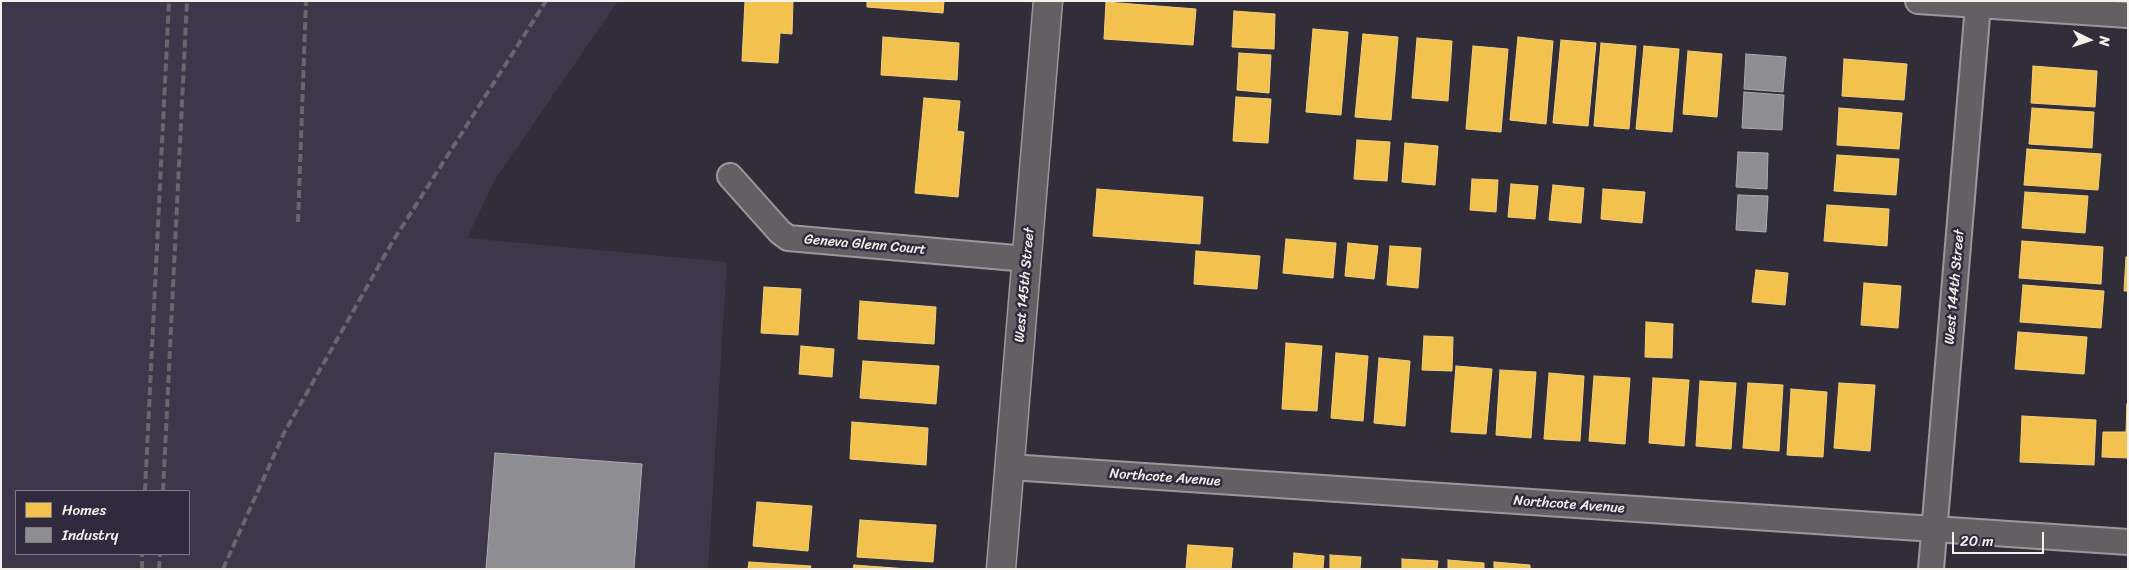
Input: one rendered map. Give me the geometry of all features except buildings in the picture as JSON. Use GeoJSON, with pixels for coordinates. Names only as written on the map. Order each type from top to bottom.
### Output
{"type":"FeatureCollection","features":[{"type":"Feature","properties":{"kind":"street","name":"West 145th Street"},"geometry":{"type":"LineString","coordinates":[[1001,569],[1048,1]]}},
{"type":"Feature","properties":{"kind":"street"},"geometry":{"type":"LineString","coordinates":[[1918,1],[2128,15]]}},
{"type":"Feature","properties":{"kind":"street","name":"West 144th Street"},"geometry":{"type":"LineString","coordinates":[[1931,569],[1978,5]]}},
{"type":"Feature","properties":{"kind":"street","name":"Geneva Glenn Court"},"geometry":{"type":"LineString","coordinates":[[730,176],[780,232],[788,238],[1027,259]]}},
{"type":"Feature","properties":{"kind":"street","name":"Northcote Avenue"},"geometry":{"type":"LineString","coordinates":[[1010,468],[2128,542]]}},
{"type":"Feature","properties":{"kind":"shaded area"},"geometry":{"type":"Polygon","coordinates":[[[1,1],[618,1],[496,178],[467,238],[727,262],[708,569],[1,569],[1,1]]]}},
{"type":"Feature","properties":{"kind":"railway"},"geometry":{"type":"LineString","coordinates":[[145,490],[169,1]]}},
{"type":"Feature","properties":{"kind":"railway"},"geometry":{"type":"LineString","coordinates":[[163,490],[187,1]]}},
{"type":"Feature","properties":{"kind":"railway"},"geometry":{"type":"LineString","coordinates":[[298,222],[306,1]]}},
{"type":"Feature","properties":{"kind":"railway"},"geometry":{"type":"LineString","coordinates":[[223,569],[284,433],[393,241],[546,1]]}},
{"type":"Feature","properties":{"kind":"railway"},"geometry":{"type":"LineString","coordinates":[[142,555],[142,569]]}},
{"type":"Feature","properties":{"kind":"railway"},"geometry":{"type":"LineString","coordinates":[[159,569],[160,555]]}}]}
